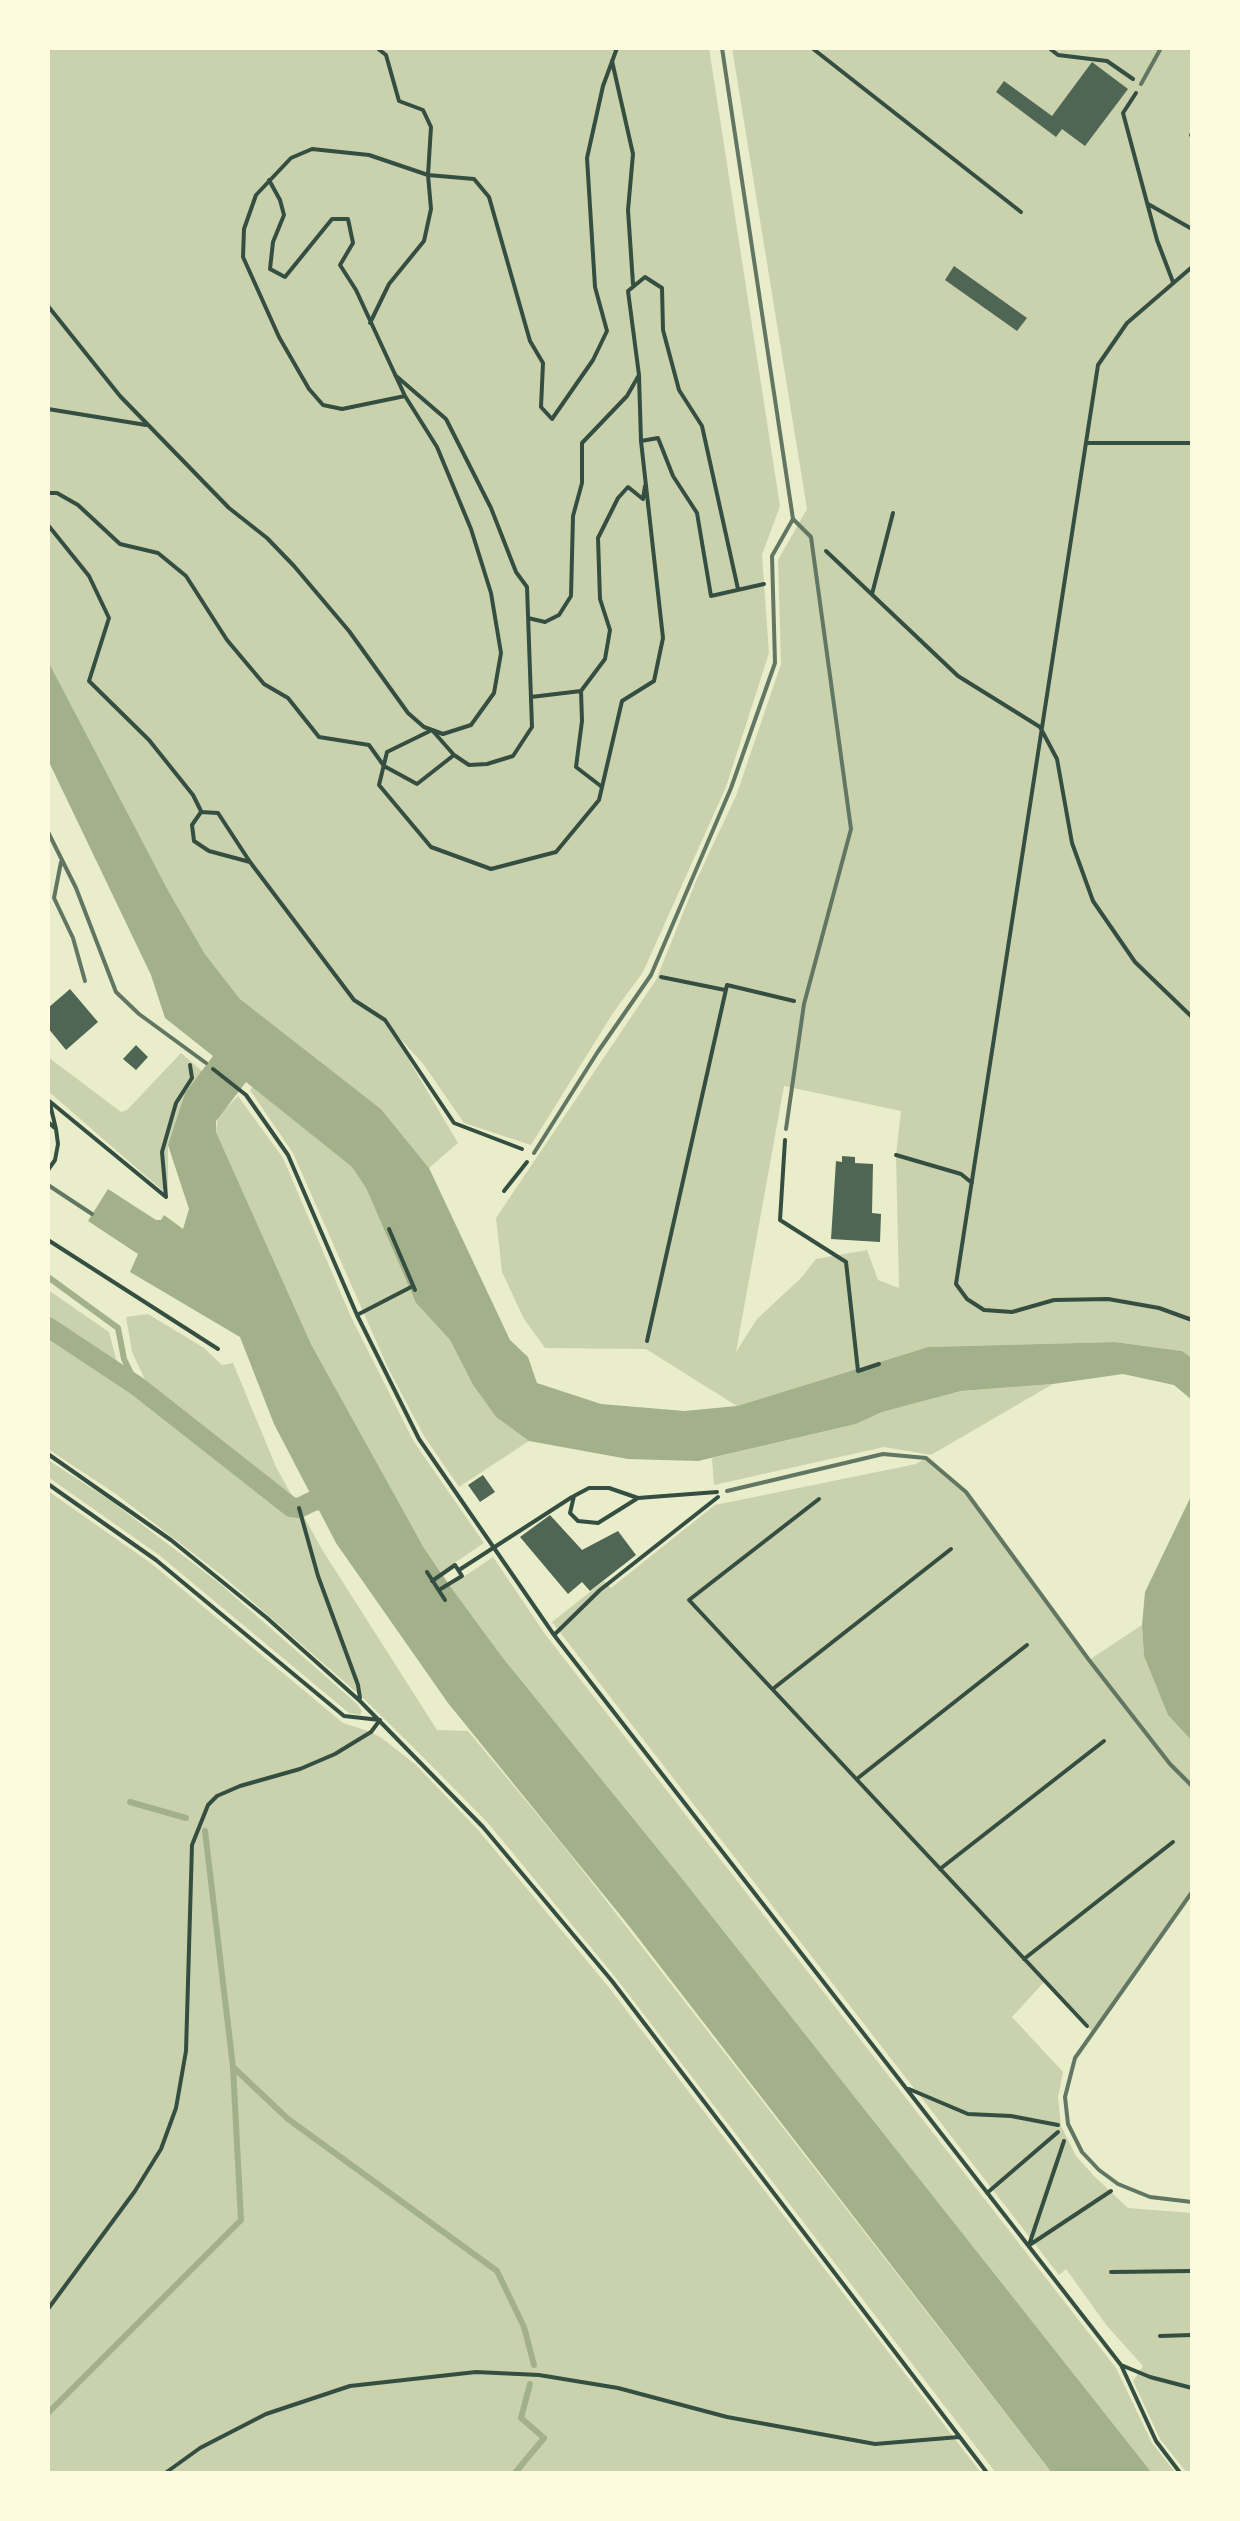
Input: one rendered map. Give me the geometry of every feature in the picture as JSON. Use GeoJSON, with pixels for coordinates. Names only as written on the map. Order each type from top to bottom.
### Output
{"type":"FeatureCollection","features":[{"type":"Feature","properties":{"kind":"lane"},"geometry":{"type":"LineString","coordinates":[[722,48],[793,519],[812,537],[851,829],[804,1004],[786,1129]]}},
{"type":"Feature","properties":{"kind":"lane"},"geometry":{"type":"LineString","coordinates":[[1141,84],[1160,48]]}},
{"type":"Feature","properties":{"kind":"lane"},"geometry":{"type":"LineString","coordinates":[[534,1153],[651,975],[730,788],[775,663],[772,556],[793,519]]}},
{"type":"Feature","properties":{"kind":"lane"},"geometry":{"type":"LineString","coordinates":[[48,832],[76,888],[116,992],[139,1014],[206,1063]]}},
{"type":"Feature","properties":{"kind":"lane"},"geometry":{"type":"LineString","coordinates":[[61,859],[54,898],[73,938],[84,981]]}},
{"type":"Feature","properties":{"kind":"lane"},"geometry":{"type":"LineString","coordinates":[[48,902],[54,898]]}},
{"type":"Feature","properties":{"kind":"lane"},"geometry":{"type":"LineString","coordinates":[[48,1186],[92,1214]]}},
{"type":"Feature","properties":{"kind":"lane"},"geometry":{"type":"LineString","coordinates":[[727,1491],[883,1454],[926,1458],[966,1492],[1101,1675],[1170,1764],[1192,1786]]}},
{"type":"Feature","properties":{"kind":"lane"},"geometry":{"type":"LineString","coordinates":[[1192,1892],[1076,2058],[1065,2098],[1068,2124],[1082,2152],[1118,2184],[1150,2197],[1192,2202]]}},
{"type":"Feature","properties":{"kind":"path"},"geometry":{"type":"LineString","coordinates":[[372,327],[370,322],[380,298],[430,228],[431,127],[423,110],[400,101],[386,55],[377,48]]}},
{"type":"Feature","properties":{"kind":"path"},"geometry":{"type":"LineString","coordinates":[[405,396],[342,409],[323,406],[309,389],[278,336],[243,256],[244,230],[256,195],[291,158],[312,149],[369,155],[428,175],[474,179],[489,197],[530,341],[543,363],[541,407],[552,418],[594,360],[607,331],[595,287],[587,158],[617,48]]}},
{"type":"Feature","properties":{"kind":"path"},"geometry":{"type":"LineString","coordinates":[[812,48],[1020,212]]}},
{"type":"Feature","properties":{"kind":"path"},"geometry":{"type":"LineString","coordinates":[[1049,48],[1058,55],[1107,61],[1141,84],[1123,114],[1174,282]]}},
{"type":"Feature","properties":{"kind":"path"},"geometry":{"type":"LineString","coordinates":[[612,62],[633,154],[628,210],[633,286]]}},
{"type":"Feature","properties":{"kind":"path"},"geometry":{"type":"LineString","coordinates":[[269,180],[284,216],[273,242],[270,269],[284,277],[332,218],[348,220],[353,243],[340,265],[356,290],[405,396],[437,447],[492,593],[501,653],[494,694],[471,725],[443,734],[432,730],[387,752],[379,785],[432,847],[492,869],[556,852],[600,800],[622,701],[654,681],[663,638],[641,442],[640,375],[628,291],[645,276],[662,288],[663,330],[679,390],[702,426],[738,590]]}},
{"type":"Feature","properties":{"kind":"path"},"geometry":{"type":"LineString","coordinates":[[1148,204],[1192,230]]}},
{"type":"Feature","properties":{"kind":"path"},"geometry":{"type":"LineString","coordinates":[[1192,267],[1127,323],[1098,365],[956,1284],[967,1300],[984,1310],[1012,1312],[1054,1300],[1093,1298],[1160,1308],[1192,1320]]}},
{"type":"Feature","properties":{"kind":"path"},"geometry":{"type":"LineString","coordinates":[[48,306],[101,375],[148,425],[229,508],[294,566],[349,631],[408,713],[469,765],[487,764],[513,756],[532,726],[527,587],[516,572],[491,508],[446,419],[395,376]]}},
{"type":"Feature","properties":{"kind":"path"},"geometry":{"type":"LineString","coordinates":[[528,618],[544,622],[560,615],[571,596],[573,516],[582,483],[582,443],[627,396],[640,375]]}},
{"type":"Feature","properties":{"kind":"path"},"geometry":{"type":"LineString","coordinates":[[48,409],[148,425]]}},
{"type":"Feature","properties":{"kind":"path"},"geometry":{"type":"LineString","coordinates":[[641,442],[658,438],[673,476],[697,513],[711,596],[772,582]]}},
{"type":"Feature","properties":{"kind":"path"},"geometry":{"type":"LineString","coordinates":[[1088,444],[1192,444]]}},
{"type":"Feature","properties":{"kind":"path"},"geometry":{"type":"LineString","coordinates":[[602,787],[576,767],[581,692],[605,659],[610,630],[600,599],[598,538],[618,498],[628,487],[643,499],[646,478]]}},
{"type":"Feature","properties":{"kind":"path"},"geometry":{"type":"LineString","coordinates":[[48,492],[78,505],[120,544],[158,553],[186,576],[227,640],[264,684],[288,698],[319,737],[369,745],[384,766],[416,784],[454,755]]}},
{"type":"Feature","properties":{"kind":"path"},"geometry":{"type":"LineString","coordinates":[[872,594],[893,514]]}},
{"type":"Feature","properties":{"kind":"path"},"geometry":{"type":"LineString","coordinates":[[48,525],[89,576],[109,618],[89,681],[148,740],[193,795],[201,812]]}},
{"type":"Feature","properties":{"kind":"path"},"geometry":{"type":"LineString","coordinates":[[812,537],[958,676],[1040,727],[1057,758],[1072,843],[1092,901],[1135,962],[1192,1016]]}},
{"type":"Feature","properties":{"kind":"path"},"geometry":{"type":"LineString","coordinates":[[531,697],[581,692]]}},
{"type":"Feature","properties":{"kind":"path"},"geometry":{"type":"LineString","coordinates":[[201,812],[192,825],[194,842],[209,851],[250,862]]}},
{"type":"Feature","properties":{"kind":"path"},"geometry":{"type":"LineString","coordinates":[[201,812],[218,813],[354,1000],[385,1020],[454,1123],[534,1153],[504,1191]]}},
{"type":"Feature","properties":{"kind":"path"},"geometry":{"type":"LineString","coordinates":[[651,975],[725,990]]}},
{"type":"Feature","properties":{"kind":"path"},"geometry":{"type":"LineString","coordinates":[[647,1341],[726,985],[804,1004]]}},
{"type":"Feature","properties":{"kind":"path"},"geometry":{"type":"LineString","coordinates":[[48,1101],[166,1197],[162,1152],[165,1135],[176,1103],[192,1078],[189,1066],[196,1056]]}},
{"type":"Feature","properties":{"kind":"path"},"geometry":{"type":"LineString","coordinates":[[206,1063],[240,1091],[288,1155],[356,1315],[418,1439],[554,1635],[1121,2365],[1156,2441],[1181,2474]]}},
{"type":"Feature","properties":{"kind":"path"},"geometry":{"type":"LineString","coordinates":[[48,1101],[58,1144],[48,1170]]}},
{"type":"Feature","properties":{"kind":"path"},"geometry":{"type":"LineString","coordinates":[[48,1122],[56,1128]]}},
{"type":"Feature","properties":{"kind":"path"},"geometry":{"type":"LineString","coordinates":[[786,1129],[780,1220],[846,1262],[858,1370],[879,1364]]}},
{"type":"Feature","properties":{"kind":"path"},"geometry":{"type":"LineString","coordinates":[[896,1155],[960,1174],[972,1183]]}},
{"type":"Feature","properties":{"kind":"path"},"geometry":{"type":"LineString","coordinates":[[356,1315],[414,1288],[389,1229]]}},
{"type":"Feature","properties":{"kind":"path"},"geometry":{"type":"LineString","coordinates":[[48,1240],[218,1349]]}},
{"type":"Feature","properties":{"kind":"path"},"geometry":{"type":"LineString","coordinates":[[48,1454],[184,1550],[268,1618],[380,1720],[483,1827],[612,1982],[988,2474]]}},
{"type":"Feature","properties":{"kind":"path"},"geometry":{"type":"LineString","coordinates":[[48,1484],[156,1560],[344,1716],[380,1720]]}},
{"type":"Feature","properties":{"kind":"path"},"geometry":{"type":"LineString","coordinates":[[458,1570],[589,1488],[609,1488],[638,1498],[727,1491]]}},
{"type":"Feature","properties":{"kind":"path"},"geometry":{"type":"LineString","coordinates":[[554,1635],[600,1590],[727,1491]]}},
{"type":"Feature","properties":{"kind":"path"},"geometry":{"type":"LineString","coordinates":[[574,1496],[570,1513],[578,1521],[598,1523],[638,1498]]}},
{"type":"Feature","properties":{"kind":"path"},"geometry":{"type":"LineString","coordinates":[[820,1499],[690,1600],[1093,2033]]}},
{"type":"Feature","properties":{"kind":"path"},"geometry":{"type":"LineString","coordinates":[[299,1508],[360,1701]]}},
{"type":"Feature","properties":{"kind":"path"},"geometry":{"type":"LineString","coordinates":[[772,1689],[951,1549]]}},
{"type":"Feature","properties":{"kind":"path"},"geometry":{"type":"LineString","coordinates":[[432,1580],[455,1566],[458,1570],[462,1576],[439,1590]]}},
{"type":"Feature","properties":{"kind":"path"},"geometry":{"type":"LineString","coordinates":[[427,1572],[445,1600]]}},
{"type":"Feature","properties":{"kind":"path"},"geometry":{"type":"LineString","coordinates":[[857,1779],[1028,1645]]}},
{"type":"Feature","properties":{"kind":"path"},"geometry":{"type":"LineString","coordinates":[[48,2310],[135,2191],[160,2149],[176,2108],[186,2051],[192,1845],[208,1805],[217,1796],[240,1786],[300,1769],[335,1754],[372,1732],[380,1720]]}},
{"type":"Feature","properties":{"kind":"path"},"geometry":{"type":"LineString","coordinates":[[940,1869],[1104,1741]]}},
{"type":"Feature","properties":{"kind":"path"},"geometry":{"type":"LineString","coordinates":[[1024,1959],[1173,1842]]}},
{"type":"Feature","properties":{"kind":"path"},"geometry":{"type":"LineString","coordinates":[[904,2088],[968,2114],[1068,2124]]}},
{"type":"Feature","properties":{"kind":"path"},"geometry":{"type":"LineString","coordinates":[[987,2192],[1068,2124]]}},
{"type":"Feature","properties":{"kind":"path"},"geometry":{"type":"LineString","coordinates":[[1029,2245],[1068,2124]]}},
{"type":"Feature","properties":{"kind":"path"},"geometry":{"type":"LineString","coordinates":[[1029,2245],[1118,2184]]}},
{"type":"Feature","properties":{"kind":"path"},"geometry":{"type":"LineString","coordinates":[[1112,2272],[1192,2272]]}},
{"type":"Feature","properties":{"kind":"path"},"geometry":{"type":"LineString","coordinates":[[1160,2336],[1192,2335]]}},
{"type":"Feature","properties":{"kind":"path"},"geometry":{"type":"LineString","coordinates":[[1121,2365],[1192,2388]]}},
{"type":"Feature","properties":{"kind":"path"},"geometry":{"type":"LineString","coordinates":[[164,2474],[200,2448],[266,2414],[350,2386],[476,2372],[539,2375],[618,2388],[727,2417],[876,2444],[959,2437]]}},
{"type":"Feature","properties":{"kind":"shaded area"},"geometry":{"type":"Polygon","coordinates":[[[48,48],[709,48],[780,506],[762,555],[769,653],[726,787],[643,972],[531,1145],[464,1123],[424,1065],[389,1026],[458,1143],[429,1168],[381,1109],[240,999],[205,954],[170,894],[48,661],[48,48]]]}},
{"type":"Feature","properties":{"kind":"shaded area"},"geometry":{"type":"Polygon","coordinates":[[[732,48],[1192,48],[1192,1358],[1182,1351],[1115,1342],[928,1347],[737,1406],[646,1349],[545,1348],[524,1319],[502,1272],[496,1218],[656,980],[736,796],[781,664],[778,560],[807,509],[732,48]],[[784,1086],[736,1352],[757,1319],[816,1259],[867,1250],[878,1280],[899,1288],[896,1155],[901,1111],[784,1086]]]}},
{"type":"Feature","properties":{"kind":"shaded area"},"geometry":{"type":"Polygon","coordinates":[[[48,661],[205,954],[240,999],[381,1109],[429,1168],[510,1340],[528,1357],[537,1383],[601,1404],[684,1411],[737,1406],[928,1347],[1115,1342],[1182,1351],[1192,1358],[1192,1400],[1174,1385],[1123,1374],[961,1391],[882,1412],[856,1424],[698,1461],[628,1459],[529,1441],[496,1417],[473,1385],[450,1340],[416,1303],[366,1188],[352,1167],[246,1082],[216,1121],[216,1132],[311,1344],[424,1548],[450,1586],[503,1658],[1152,2473],[1052,2473],[629,1926],[448,1703],[336,1543],[274,1424],[240,1337],[130,1272],[138,1254],[88,1221],[108,1189],[156,1220],[164,1215],[183,1229],[189,1209],[168,1145],[185,1093],[213,1056],[165,1018],[151,975],[48,760],[48,661]]]}},
{"type":"Feature","properties":{"kind":"shaded area"},"geometry":{"type":"Polygon","coordinates":[[[181,1053],[202,1071],[185,1093],[168,1145],[168,1190],[163,1191],[48,1091],[48,1057],[121,1112],[181,1053]]]}},
{"type":"Feature","properties":{"kind":"shaded area"},"geometry":{"type":"Polygon","coordinates":[[[253,1087],[352,1167],[366,1188],[416,1303],[450,1340],[473,1385],[496,1417],[529,1441],[459,1487],[424,1436],[388,1368],[293,1153],[250,1090],[253,1087]]]}},
{"type":"Feature","properties":{"kind":"shaded area"},"geometry":{"type":"Polygon","coordinates":[[[238,1096],[283,1158],[351,1317],[414,1442],[484,1543],[441,1572],[311,1344],[216,1132],[218,1116],[238,1096]]]}},
{"type":"Feature","properties":{"kind":"shaded area"},"geometry":{"type":"Polygon","coordinates":[[[48,1290],[109,1332],[116,1359],[126,1376],[144,1389],[146,1382],[132,1352],[126,1317],[148,1314],[204,1348],[222,1365],[233,1363],[276,1467],[323,1551],[437,1730],[468,1731],[565,1848],[1052,2473],[996,2473],[616,1978],[488,1823],[363,1698],[224,1577],[116,1494],[48,1449],[48,1290]]]}},
{"type":"Feature","properties":{"kind":"shaded area"},"geometry":{"type":"Polygon","coordinates":[[[1053,1384],[931,1455],[884,1447],[714,1485],[712,1458],[856,1424],[882,1412],[961,1391],[1053,1384]]]}},
{"type":"Feature","properties":{"kind":"shaded area"},"geometry":{"type":"Polygon","coordinates":[[[926,1458],[966,1492],[1089,1660],[1142,1625],[1144,1656],[1168,1714],[1192,1741],[1192,1892],[1093,2033],[1045,1981],[1012,2017],[1063,2072],[1058,2097],[1061,2126],[1076,2156],[1094,2176],[1128,2208],[1192,2213],[1192,2473],[1187,2473],[1160,2439],[1133,2381],[1143,2366],[1107,2326],[1066,2269],[1059,2275],[552,1622],[604,1581],[611,1588],[715,1505],[916,1464],[926,1458]]]}},
{"type":"Feature","properties":{"kind":"shaded area"},"geometry":{"type":"Polygon","coordinates":[[[48,1460],[111,1501],[219,1583],[357,1704],[360,1715],[349,1713],[159,1555],[48,1477],[48,1460]]]}},
{"type":"Feature","properties":{"kind":"shaded area"},"geometry":{"type":"Polygon","coordinates":[[[48,1491],[152,1564],[343,1723],[371,1732],[416,1765],[479,1831],[607,1985],[981,2473],[48,2473],[48,1491]]]}},
{"type":"Feature","properties":{"kind":"shaded area"},"geometry":{"type":"Polygon","coordinates":[[[1192,1494],[1192,1741],[1168,1715],[1144,1656],[1142,1625],[1145,1592],[1192,1494]]]}},
{"type":"Feature","properties":{"kind":"shaded area"},"geometry":{"type":"Polygon","coordinates":[[[493,1557],[545,1634],[1116,2368],[1152,2443],[1176,2473],[1152,2473],[503,1658],[450,1586],[493,1557]]]}},
{"type":"Feature","properties":{"kind":"building"},"geometry":{"type":"Polygon","coordinates":[[[1092,62],[1128,89],[1085,146],[1062,129],[1056,137],[996,92],[1004,81],[1052,116],[1092,62]]]}},
{"type":"Feature","properties":{"kind":"building"},"geometry":{"type":"Polygon","coordinates":[[[954,266],[1027,318],[1017,331],[945,280],[954,266]]]}},
{"type":"Feature","properties":{"kind":"building"},"geometry":{"type":"Polygon","coordinates":[[[70,989],[98,1022],[66,1050],[48,1028],[48,1008],[70,989]]]}},
{"type":"Feature","properties":{"kind":"building"},"geometry":{"type":"Polygon","coordinates":[[[136,1045],[148,1057],[136,1070],[123,1059],[136,1045]]]}},
{"type":"Feature","properties":{"kind":"building"},"geometry":{"type":"Polygon","coordinates":[[[842,1156],[855,1157],[855,1163],[873,1164],[872,1213],[881,1214],[880,1242],[831,1239],[836,1161],[842,1162],[842,1156]]]}},
{"type":"Feature","properties":{"kind":"building"},"geometry":{"type":"Polygon","coordinates":[[[483,1475],[495,1492],[480,1502],[468,1485],[483,1475]]]}},
{"type":"Feature","properties":{"kind":"building"},"geometry":{"type":"Polygon","coordinates":[[[550,1515],[582,1550],[618,1531],[636,1555],[590,1591],[582,1582],[568,1594],[520,1537],[550,1515]]]}},
{"type":"Feature","properties":{"kind":"waterway"},"geometry":{"type":"LineString","coordinates":[[48,1277],[118,1328],[124,1359],[137,1386]]}},
{"type":"Feature","properties":{"kind":"waterway"},"geometry":{"type":"LineString","coordinates":[[48,1327],[137,1386],[291,1507],[339,1497]]}},
{"type":"Feature","properties":{"kind":"waterway"},"geometry":{"type":"LineString","coordinates":[[130,1802],[186,1818]]}},
{"type":"Feature","properties":{"kind":"waterway"},"geometry":{"type":"LineString","coordinates":[[48,2413],[241,2220],[233,2067],[205,1831]]}},
{"type":"Feature","properties":{"kind":"waterway"},"geometry":{"type":"LineString","coordinates":[[234,2068],[288,2119],[497,2271],[524,2327],[534,2365]]}},
{"type":"Feature","properties":{"kind":"waterway"},"geometry":{"type":"LineString","coordinates":[[514,2474],[544,2438],[521,2418],[530,2384]]}}]}
